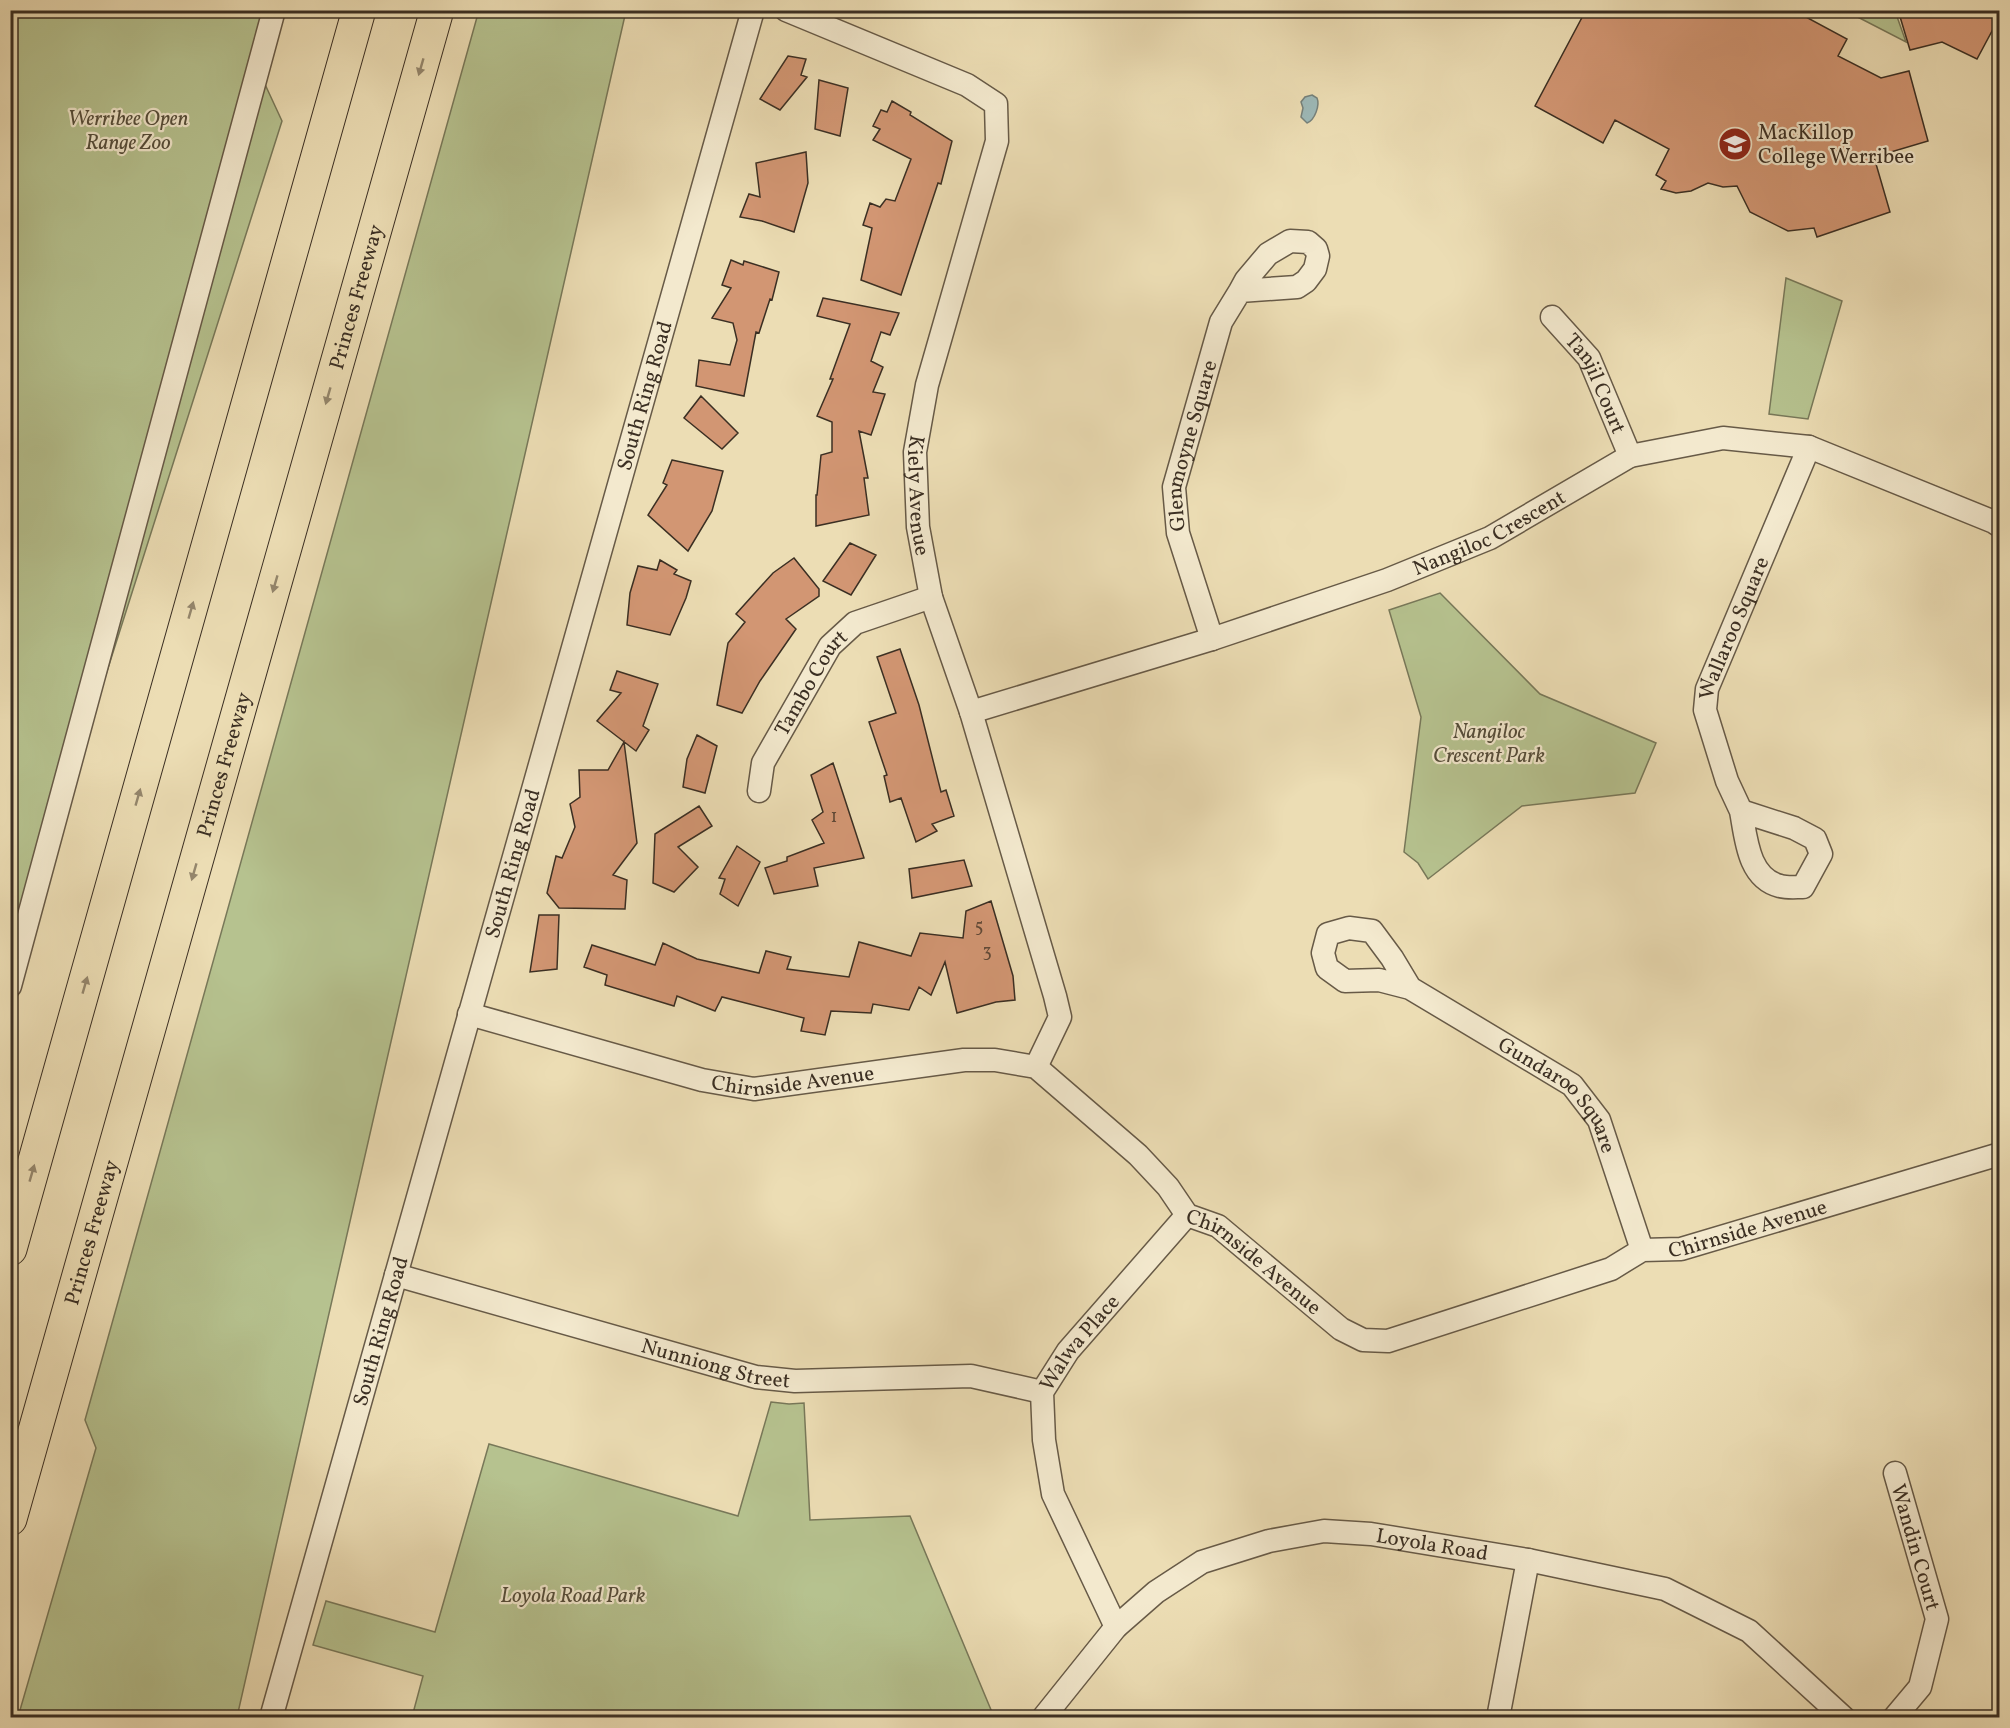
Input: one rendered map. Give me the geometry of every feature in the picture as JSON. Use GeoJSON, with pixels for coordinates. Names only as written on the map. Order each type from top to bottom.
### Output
{"type":"FeatureCollection","features":[{"type":"Feature","properties":{"kind":"highway"},"geometry":{"type":"LineString","coordinates":[[10,1249],[359,10]]}},
{"type":"Feature","properties":{"kind":"highway","name":"Princes Freeway"},"geometry":{"type":"LineString","coordinates":[[10,1519],[437,10]]}},
{"type":"Feature","properties":{"kind":"street"},"geometry":{"type":"LineString","coordinates":[[10,986],[274,10]]}},
{"type":"Feature","properties":{"kind":"street","name":"South Ring Road"},"geometry":{"type":"LineString","coordinates":[[271,1718],[753,10]]}},
{"type":"Feature","properties":{"kind":"street","name":"Kiely Avenue"},"geometry":{"type":"LineString","coordinates":[[786,10],[967,85],[996,104],[997,141],[927,385],[915,452],[918,527],[931,597],[971,712],[1060,1017],[1036,1067]]}},
{"type":"Feature","properties":{"kind":"street","name":"Glenmoyne Square"},"geometry":{"type":"LineString","coordinates":[[1212,639],[1178,532],[1174,487],[1221,322],[1240,291]]}},
{"type":"Feature","properties":{"kind":"street","name":"Tanjil Court"},"geometry":{"type":"LineString","coordinates":[[1552,317],[1589,358],[1630,456]]}},
{"type":"Feature","properties":{"kind":"street","name":"Nangiloc Crescent"},"geometry":{"type":"LineString","coordinates":[[971,712],[1212,639],[1387,580],[1490,538],[1630,456],[1723,438],[1809,447],[2000,526]]}},
{"type":"Feature","properties":{"kind":"street","name":"Wallaroo Square"},"geometry":{"type":"LineString","coordinates":[[1741,811],[1726,781],[1705,710],[1707,689],[1809,447]]}},
{"type":"Feature","properties":{"kind":"street","name":"Tambo Court"},"geometry":{"type":"LineString","coordinates":[[759,791],[763,763],[830,646],[855,624],[931,597]]}},
{"type":"Feature","properties":{"kind":"street","name":"Gundaroo Square"},"geometry":{"type":"LineString","coordinates":[[1410,988],[1572,1085],[1599,1120],[1642,1250]]}},
{"type":"Feature","properties":{"kind":"street","name":"Chirnside Avenue"},"geometry":{"type":"LineString","coordinates":[[470,1014],[702,1080],[754,1089],[964,1060],[995,1060],[1036,1067],[1138,1155],[1168,1187],[1187,1215],[1218,1227],[1341,1329],[1362,1340],[1388,1341],[1611,1269],[1642,1250],[1681,1249],[2000,1154]]}},
{"type":"Feature","properties":{"kind":"street","name":"Walwa Place"},"geometry":{"type":"LineString","coordinates":[[1116,1627],[1053,1494],[1044,1440],[1042,1392],[1068,1351],[1187,1215]]}},
{"type":"Feature","properties":{"kind":"street","name":"Nunniong Street"},"geometry":{"type":"LineString","coordinates":[[396,1275],[756,1377],[795,1381],[971,1376],[1042,1392]]}},
{"type":"Feature","properties":{"kind":"street","name":"Wandin Court"},"geometry":{"type":"LineString","coordinates":[[1894,1718],[1920,1687],[1937,1619],[1895,1473]]}},
{"type":"Feature","properties":{"kind":"street","name":"Loyola Road"},"geometry":{"type":"LineString","coordinates":[[1043,1718],[1116,1627],[1156,1592],[1202,1562],[1269,1541],[1324,1531],[1371,1534],[1528,1560],[1665,1589],[1749,1631],[1844,1718]]}},
{"type":"Feature","properties":{"kind":"street"},"geometry":{"type":"LineString","coordinates":[[1498,1718],[1528,1560]]}},
{"type":"Feature","properties":{"kind":"green space"},"geometry":{"type":"Polygon","coordinates":[[[479,10],[626,11],[237,1717],[18,1717],[96,1448],[85,1420],[479,10]]]}},
{"type":"Feature","properties":{"kind":"green space","name":"Werribee Open Range Zoo"},"geometry":{"type":"Polygon","coordinates":[[[11,11],[284,11],[263,80],[282,121],[88,731],[11,1020],[11,11]]]}},
{"type":"Feature","properties":{"kind":"green space"},"geometry":{"type":"Polygon","coordinates":[[[1846,11],[1895,11],[1906,42],[1846,11]]]}},
{"type":"Feature","properties":{"kind":"green space"},"geometry":{"type":"Polygon","coordinates":[[[1786,278],[1842,301],[1808,419],[1769,414],[1786,278]]]}},
{"type":"Feature","properties":{"kind":"green space","name":"Nangiloc Crescent Park"},"geometry":{"type":"Polygon","coordinates":[[[1440,593],[1540,694],[1656,743],[1635,793],[1522,806],[1428,879],[1418,863],[1404,852],[1421,717],[1389,610],[1440,593]]]}},
{"type":"Feature","properties":{"kind":"green space","name":"Loyola Road Park"},"geometry":{"type":"Polygon","coordinates":[[[771,1402],[804,1403],[810,1520],[910,1516],[994,1717],[412,1717],[423,1676],[313,1645],[326,1601],[435,1632],[489,1444],[738,1516],[771,1402]]]}},
{"type":"Feature","properties":{"kind":"water"},"geometry":{"type":"Polygon","coordinates":[[[1312,95],[1317,98],[1317,108],[1312,119],[1307,123],[1301,117],[1303,108],[1301,102],[1305,97],[1312,95]]]}},
{"type":"Feature","properties":{"kind":"building"},"geometry":{"type":"Polygon","coordinates":[[[1586,10],[1793,10],[1847,39],[1838,56],[1881,78],[1909,71],[1928,141],[1874,157],[1890,212],[1817,237],[1814,228],[1788,231],[1750,212],[1737,186],[1723,187],[1708,183],[1691,191],[1676,193],[1661,189],[1666,181],[1656,175],[1669,149],[1615,120],[1603,143],[1535,106],[1586,10]]]}},
{"type":"Feature","properties":{"kind":"building"},"geometry":{"type":"Polygon","coordinates":[[[1898,10],[2000,10],[2000,16],[1977,59],[1942,42],[1910,50],[1898,10]]]}},
{"type":"Feature","properties":{"kind":"building"},"geometry":{"type":"Polygon","coordinates":[[[788,56],[806,59],[801,75],[807,77],[780,110],[760,99],[788,56]]]}},
{"type":"Feature","properties":{"kind":"building"},"geometry":{"type":"Polygon","coordinates":[[[819,80],[848,88],[840,136],[815,129],[819,80]]]}},
{"type":"Feature","properties":{"kind":"building"},"geometry":{"type":"Polygon","coordinates":[[[892,101],[952,141],[941,184],[938,183],[901,295],[861,280],[872,228],[863,225],[870,203],[880,207],[886,199],[895,201],[911,159],[873,140],[880,129],[873,126],[881,110],[887,112],[892,101]]]}},
{"type":"Feature","properties":{"kind":"building"},"geometry":{"type":"Polygon","coordinates":[[[806,152],[808,183],[794,232],[762,221],[740,217],[749,194],[760,197],[756,163],[806,152]]]}},
{"type":"Feature","properties":{"kind":"building"},"geometry":{"type":"Polygon","coordinates":[[[731,260],[743,265],[744,261],[779,272],[772,300],[770,299],[759,333],[756,332],[744,396],[696,386],[699,360],[730,365],[737,340],[733,323],[712,318],[731,288],[722,285],[731,260]]]}},
{"type":"Feature","properties":{"kind":"building"},"geometry":{"type":"Polygon","coordinates":[[[823,298],[899,313],[890,335],[881,332],[871,361],[883,367],[873,392],[885,394],[871,435],[859,431],[868,478],[864,478],[869,515],[816,526],[816,495],[821,455],[832,452],[832,422],[817,416],[833,379],[830,379],[850,324],[817,316],[823,298]]]}},
{"type":"Feature","properties":{"kind":"building"},"geometry":{"type":"Polygon","coordinates":[[[701,396],[738,433],[722,449],[684,418],[701,396]]]}},
{"type":"Feature","properties":{"kind":"building"},"geometry":{"type":"Polygon","coordinates":[[[672,460],[723,471],[712,511],[688,551],[648,515],[667,485],[663,483],[672,460]]]}},
{"type":"Feature","properties":{"kind":"building"},"geometry":{"type":"Polygon","coordinates":[[[850,543],[876,555],[851,595],[823,581],[850,543]]]}},
{"type":"Feature","properties":{"kind":"building"},"geometry":{"type":"Polygon","coordinates":[[[794,558],[819,589],[819,596],[786,619],[796,629],[760,681],[742,713],[717,705],[728,643],[745,622],[736,614],[773,573],[794,558]]]}},
{"type":"Feature","properties":{"kind":"building"},"geometry":{"type":"Polygon","coordinates":[[[660,560],[677,570],[674,574],[691,581],[670,635],[627,625],[630,593],[638,566],[657,570],[660,560]]]}},
{"type":"Feature","properties":{"kind":"building"},"geometry":{"type":"Polygon","coordinates":[[[900,649],[919,705],[941,792],[946,790],[954,816],[932,824],[937,831],[916,842],[901,798],[890,802],[884,776],[887,775],[869,722],[896,713],[877,657],[900,649]]]}},
{"type":"Feature","properties":{"kind":"building"},"geometry":{"type":"Polygon","coordinates":[[[617,671],[658,684],[643,726],[649,730],[636,751],[597,721],[621,693],[610,690],[617,671]]]}},
{"type":"Feature","properties":{"kind":"building"},"geometry":{"type":"Polygon","coordinates":[[[697,735],[717,746],[705,793],[683,787],[687,759],[697,735]]]}},
{"type":"Feature","properties":{"kind":"building"},"geometry":{"type":"Polygon","coordinates":[[[624,742],[637,843],[613,875],[627,880],[625,909],[559,908],[547,893],[556,856],[562,858],[575,827],[570,804],[580,797],[579,770],[608,770],[624,742]]]}},
{"type":"Feature","properties":{"kind":"building"},"geometry":{"type":"Polygon","coordinates":[[[833,763],[864,858],[814,868],[818,886],[774,894],[765,868],[787,861],[787,857],[824,843],[812,820],[823,812],[811,775],[833,763]]]}},
{"type":"Feature","properties":{"kind":"building"},"geometry":{"type":"Polygon","coordinates":[[[699,806],[712,826],[678,847],[698,867],[674,892],[653,883],[655,834],[699,806]]]}},
{"type":"Feature","properties":{"kind":"building"},"geometry":{"type":"Polygon","coordinates":[[[737,846],[760,862],[738,906],[720,894],[725,879],[719,878],[737,846]]]}},
{"type":"Feature","properties":{"kind":"building"},"geometry":{"type":"Polygon","coordinates":[[[964,860],[972,886],[912,898],[909,869],[964,860]]]}},
{"type":"Feature","properties":{"kind":"building"},"geometry":{"type":"Polygon","coordinates":[[[991,901],[1013,976],[1015,1000],[996,1002],[957,1013],[945,962],[931,995],[919,987],[909,1010],[873,1004],[871,1013],[831,1011],[825,1035],[801,1031],[804,1018],[722,997],[715,1011],[677,996],[674,1006],[605,985],[607,975],[584,967],[592,945],[655,965],[663,943],[697,959],[759,973],[766,951],[791,957],[787,969],[849,977],[859,942],[911,956],[920,933],[963,938],[966,911],[991,901]]]}},
{"type":"Feature","properties":{"kind":"building"},"geometry":{"type":"Polygon","coordinates":[[[539,915],[559,915],[557,969],[530,972],[539,915]]]}},
{"type":"Feature","properties":{"kind":"place","name":"MacKillop College Werribee"},"geometry":{"type":"Point","coordinates":[1735,144]}}]}
